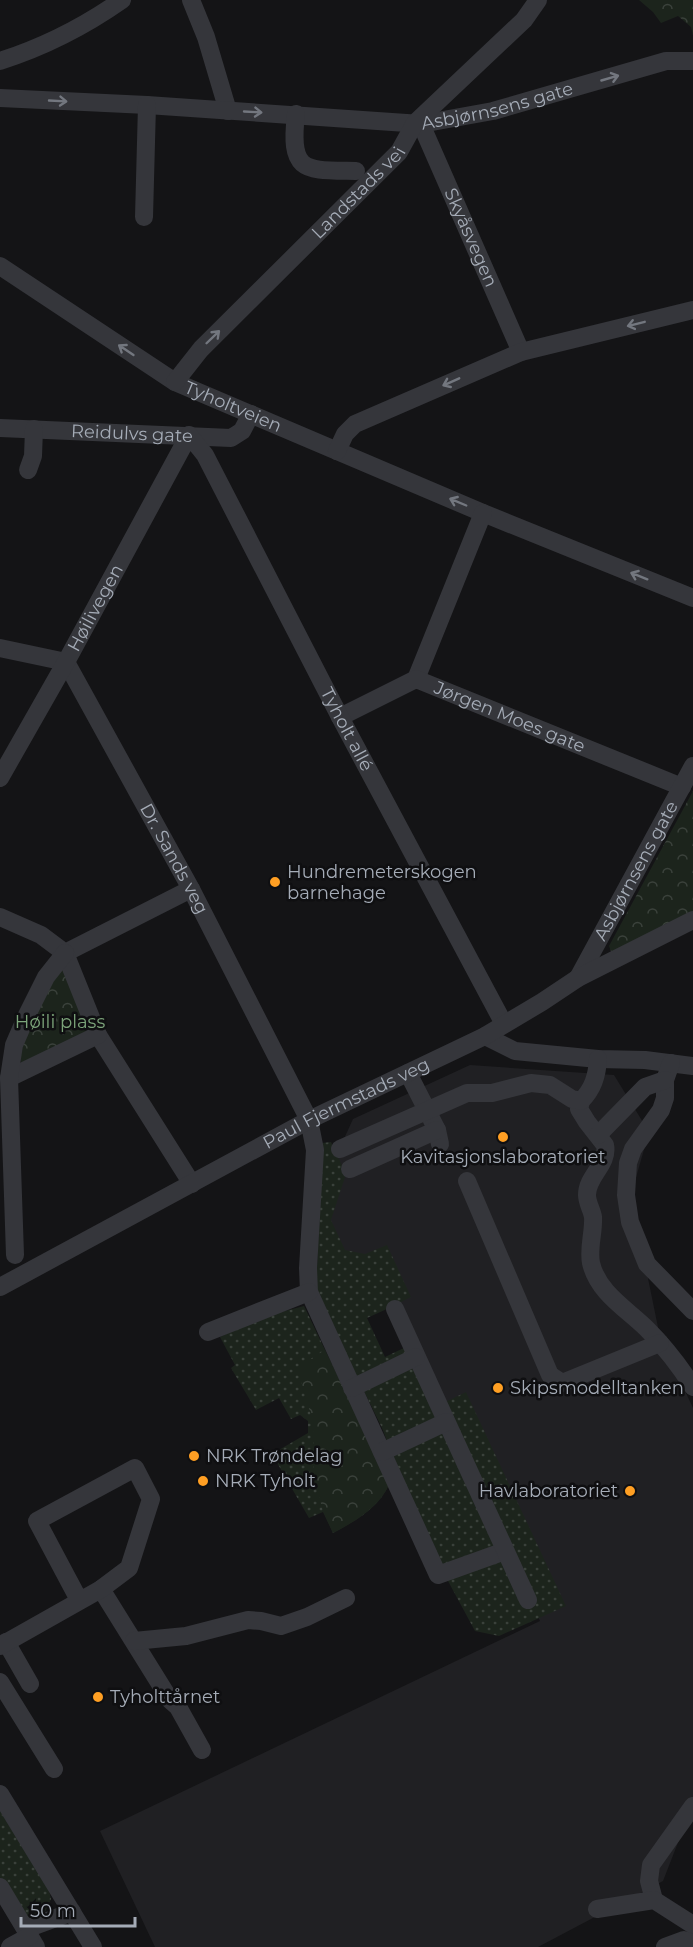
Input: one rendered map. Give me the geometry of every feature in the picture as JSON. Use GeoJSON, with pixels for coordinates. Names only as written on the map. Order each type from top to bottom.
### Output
{"type":"FeatureCollection","features":[{"type":"Feature","properties":{"kind":"street"},"geometry":{"type":"LineString","coordinates":[[0,61],[34,50],[102,14],[122,0]]}},
{"type":"Feature","properties":{"kind":"street"},"geometry":{"type":"LineString","coordinates":[[191,0],[206,38],[228,111]]}},
{"type":"Feature","properties":{"kind":"street","name":"Landstads vei"},"geometry":{"type":"LineString","coordinates":[[175,382],[201,349],[399,152],[418,123],[524,20],[538,0]]}},
{"type":"Feature","properties":{"kind":"street","name":"Asbjørnsens gate"},"geometry":{"type":"LineString","coordinates":[[0,98],[418,123],[493,111],[666,62],[693,61]]}},
{"type":"Feature","properties":{"kind":"street"},"geometry":{"type":"LineString","coordinates":[[144,217],[147,105]]}},
{"type":"Feature","properties":{"kind":"street"},"geometry":{"type":"LineString","coordinates":[[296,114],[296,153],[304,167],[356,171]]}},
{"type":"Feature","properties":{"kind":"street","name":"Skyåsvegen"},"geometry":{"type":"LineString","coordinates":[[418,123],[521,352]]}},
{"type":"Feature","properties":{"kind":"street","name":"Tyholtveien"},"geometry":{"type":"LineString","coordinates":[[0,266],[175,382],[483,513],[693,598]]}},
{"type":"Feature","properties":{"kind":"street"},"geometry":{"type":"LineString","coordinates":[[337,451],[345,434],[355,424],[521,352],[693,310]]}},
{"type":"Feature","properties":{"kind":"street","name":"Reidulvs gate"},"geometry":{"type":"LineString","coordinates":[[0,428],[231,438],[242,431],[251,414]]}},
{"type":"Feature","properties":{"kind":"street"},"geometry":{"type":"LineString","coordinates":[[28,471],[33,456],[34,429]]}},
{"type":"Feature","properties":{"kind":"street","name":"Høilivegen"},"geometry":{"type":"LineString","coordinates":[[0,778],[66,662],[189,435]]}},
{"type":"Feature","properties":{"kind":"street","name":"Tyholt allé"},"geometry":{"type":"LineString","coordinates":[[189,435],[205,455],[340,717],[504,1024]]}},
{"type":"Feature","properties":{"kind":"street"},"geometry":{"type":"LineString","coordinates":[[416,679],[483,513]]}},
{"type":"Feature","properties":{"kind":"street"},"geometry":{"type":"LineString","coordinates":[[0,648],[66,662]]}},
{"type":"Feature","properties":{"kind":"street","name":"Dr. Sands veg"},"geometry":{"type":"LineString","coordinates":[[66,662],[191,889],[309,1120],[315,1150],[308,1268],[309,1292]]}},
{"type":"Feature","properties":{"kind":"street","name":"Jørgen Moes gate"},"geometry":{"type":"LineString","coordinates":[[340,717],[416,679],[682,787]]}},
{"type":"Feature","properties":{"kind":"street","name":"Asbjørnsens gate"},"geometry":{"type":"LineString","coordinates":[[579,978],[693,765]]}},
{"type":"Feature","properties":{"kind":"street"},"geometry":{"type":"LineString","coordinates":[[29,1270],[8,1254],[9,1078],[14,1045],[46,977],[65,952],[191,889]]}},
{"type":"Feature","properties":{"kind":"street"},"geometry":{"type":"LineString","coordinates":[[0,916],[41,935],[65,952],[98,1035],[192,1184]]}},
{"type":"Feature","properties":{"kind":"street","name":"Paul Fjermstads veg"},"geometry":{"type":"LineString","coordinates":[[0,1287],[309,1120],[485,1036],[579,978],[693,920]]}},
{"type":"Feature","properties":{"kind":"street"},"geometry":{"type":"LineString","coordinates":[[9,1078],[98,1035]]}},
{"type":"Feature","properties":{"kind":"street"},"geometry":{"type":"LineString","coordinates":[[485,1036],[515,1051],[598,1059],[668,1072]]}},
{"type":"Feature","properties":{"kind":"street"},"geometry":{"type":"LineString","coordinates":[[598,1059],[598,1071],[592,1088],[581,1101],[579,1109],[606,1149],[602,1165],[591,1179],[587,1197],[593,1217],[592,1267],[602,1286],[674,1357],[693,1387]]}},
{"type":"Feature","properties":{"kind":"street"},"geometry":{"type":"LineString","coordinates":[[598,1135],[645,1087],[668,1072],[693,1066]]}},
{"type":"Feature","properties":{"kind":"street"},"geometry":{"type":"LineString","coordinates":[[668,1072],[661,1110],[633,1149],[628,1163],[626,1195],[630,1222],[647,1264],[693,1311]]}},
{"type":"Feature","properties":{"kind":"street"},"geometry":{"type":"LineString","coordinates":[[350,1169],[439,1137],[408,1073]]}},
{"type":"Feature","properties":{"kind":"street"},"geometry":{"type":"LineString","coordinates":[[340,1149],[467,1093],[492,1093],[531,1083],[550,1085],[572,1099],[581,1101]]}},
{"type":"Feature","properties":{"kind":"street"},"geometry":{"type":"LineString","coordinates":[[467,1181],[550,1375],[557,1381],[562,1383],[660,1343]]}},
{"type":"Feature","properties":{"kind":"street"},"geometry":{"type":"LineString","coordinates":[[208,1332],[309,1292],[438,1575],[505,1551]]}},
{"type":"Feature","properties":{"kind":"street"},"geometry":{"type":"LineString","coordinates":[[394,1309],[528,1600]]}},
{"type":"Feature","properties":{"kind":"street"},"geometry":{"type":"LineString","coordinates":[[352,1388],[416,1357]]}},
{"type":"Feature","properties":{"kind":"street"},"geometry":{"type":"LineString","coordinates":[[382,1452],[446,1422]]}},
{"type":"Feature","properties":{"kind":"street"},"geometry":{"type":"LineString","coordinates":[[30,1684],[3,1644],[101,1589],[129,1568],[151,1499],[135,1468],[37,1521],[79,1600]]}},
{"type":"Feature","properties":{"kind":"street"},"geometry":{"type":"LineString","coordinates":[[101,1589],[170,1700],[178,1707],[202,1750]]}},
{"type":"Feature","properties":{"kind":"street"},"geometry":{"type":"LineString","coordinates":[[134,1641],[186,1636],[248,1620],[281,1626],[307,1617],[346,1598]]}},
{"type":"Feature","properties":{"kind":"street"},"geometry":{"type":"LineString","coordinates":[[0,1682],[54,1769]]}},
{"type":"Feature","properties":{"kind":"street"},"geometry":{"type":"LineString","coordinates":[[0,1794],[93,1947]]}},
{"type":"Feature","properties":{"kind":"street"},"geometry":{"type":"LineString","coordinates":[[654,1900],[649,1881],[651,1865],[655,1856],[693,1806]]}},
{"type":"Feature","properties":{"kind":"street"},"geometry":{"type":"LineString","coordinates":[[0,1887],[30,1937]]}},
{"type":"Feature","properties":{"kind":"street"},"geometry":{"type":"LineString","coordinates":[[597,1909],[654,1900],[693,1925]]}},
{"type":"Feature","properties":{"kind":"street"},"geometry":{"type":"LineString","coordinates":[[10,1947],[72,1912]]}},
{"type":"Feature","properties":{"kind":"street"},"geometry":{"type":"LineString","coordinates":[[665,1947],[684,1940],[693,1943]]}},
{"type":"Feature","properties":{"kind":"shaded area"},"geometry":{"type":"Polygon","coordinates":[[[470,1065],[614,1075],[649,1132],[631,1195],[660,1337],[693,1408],[693,1804],[663,1881],[538,1947],[155,1947],[100,1831],[540,1621],[387,1295],[323,1280],[333,1163],[353,1119],[470,1065]]]}},
{"type":"Feature","properties":{"kind":"green space"},"geometry":{"type":"Polygon","coordinates":[[[639,0],[693,0],[693,35],[691,27],[678,16],[661,23],[653,12],[639,0]]]}},
{"type":"Feature","properties":{"kind":"green space"},"geometry":{"type":"Polygon","coordinates":[[[693,791],[693,920],[614,959],[609,946],[693,791]]]}},
{"type":"Feature","properties":{"kind":"green space","name":"Høili plass"},"geometry":{"type":"Polygon","coordinates":[[[65,969],[89,1031],[22,1066],[22,1045],[33,1018],[58,971],[65,969]]]}},
{"type":"Feature","properties":{"kind":"green space"},"geometry":{"type":"Polygon","coordinates":[[[331,1142],[346,1174],[331,1220],[345,1250],[365,1254],[387,1245],[411,1297],[389,1308],[435,1407],[466,1392],[566,1606],[499,1636],[475,1631],[448,1581],[403,1482],[382,1428],[316,1293],[322,1143],[331,1142]],[[389,1308],[367,1318],[385,1357],[406,1347],[389,1308]]]}},
{"type":"Feature","properties":{"kind":"green space"},"geometry":{"type":"Polygon","coordinates":[[[304,1306],[389,1484],[373,1507],[358,1519],[333,1533],[323,1512],[309,1518],[272,1454],[308,1433],[308,1421],[300,1415],[291,1419],[279,1398],[256,1410],[231,1368],[235,1365],[220,1337],[262,1317],[304,1306]]]}},
{"type":"Feature","properties":{"kind":"green space"},"geometry":{"type":"Polygon","coordinates":[[[325,1350],[389,1484],[373,1507],[358,1519],[333,1533],[323,1511],[314,1478],[312,1419],[297,1367],[325,1350]]]}},
{"type":"Feature","properties":{"kind":"green space"},"geometry":{"type":"Polygon","coordinates":[[[0,1811],[48,1886],[51,1899],[43,1916],[32,1920],[21,1915],[0,1880],[0,1811]]]}},
{"type":"Feature","properties":{"kind":"place","name":"Hundremeterskogen barnehage"},"geometry":{"type":"Point","coordinates":[275,882]}},
{"type":"Feature","properties":{"kind":"place","name":"Kavitasjonslaboratoriet"},"geometry":{"type":"Point","coordinates":[503,1137]}},
{"type":"Feature","properties":{"kind":"place","name":"Skipsmodelltanken"},"geometry":{"type":"Point","coordinates":[498,1388]}},
{"type":"Feature","properties":{"kind":"place","name":"NRK Trøndelag"},"geometry":{"type":"Point","coordinates":[194,1456]}},
{"type":"Feature","properties":{"kind":"place","name":"NRK Tyholt"},"geometry":{"type":"Point","coordinates":[203,1481]}},
{"type":"Feature","properties":{"kind":"place","name":"Havlaboratoriet"},"geometry":{"type":"Point","coordinates":[630,1491]}},
{"type":"Feature","properties":{"kind":"place","name":"Tyholttårnet"},"geometry":{"type":"Point","coordinates":[98,1697]}}]}
